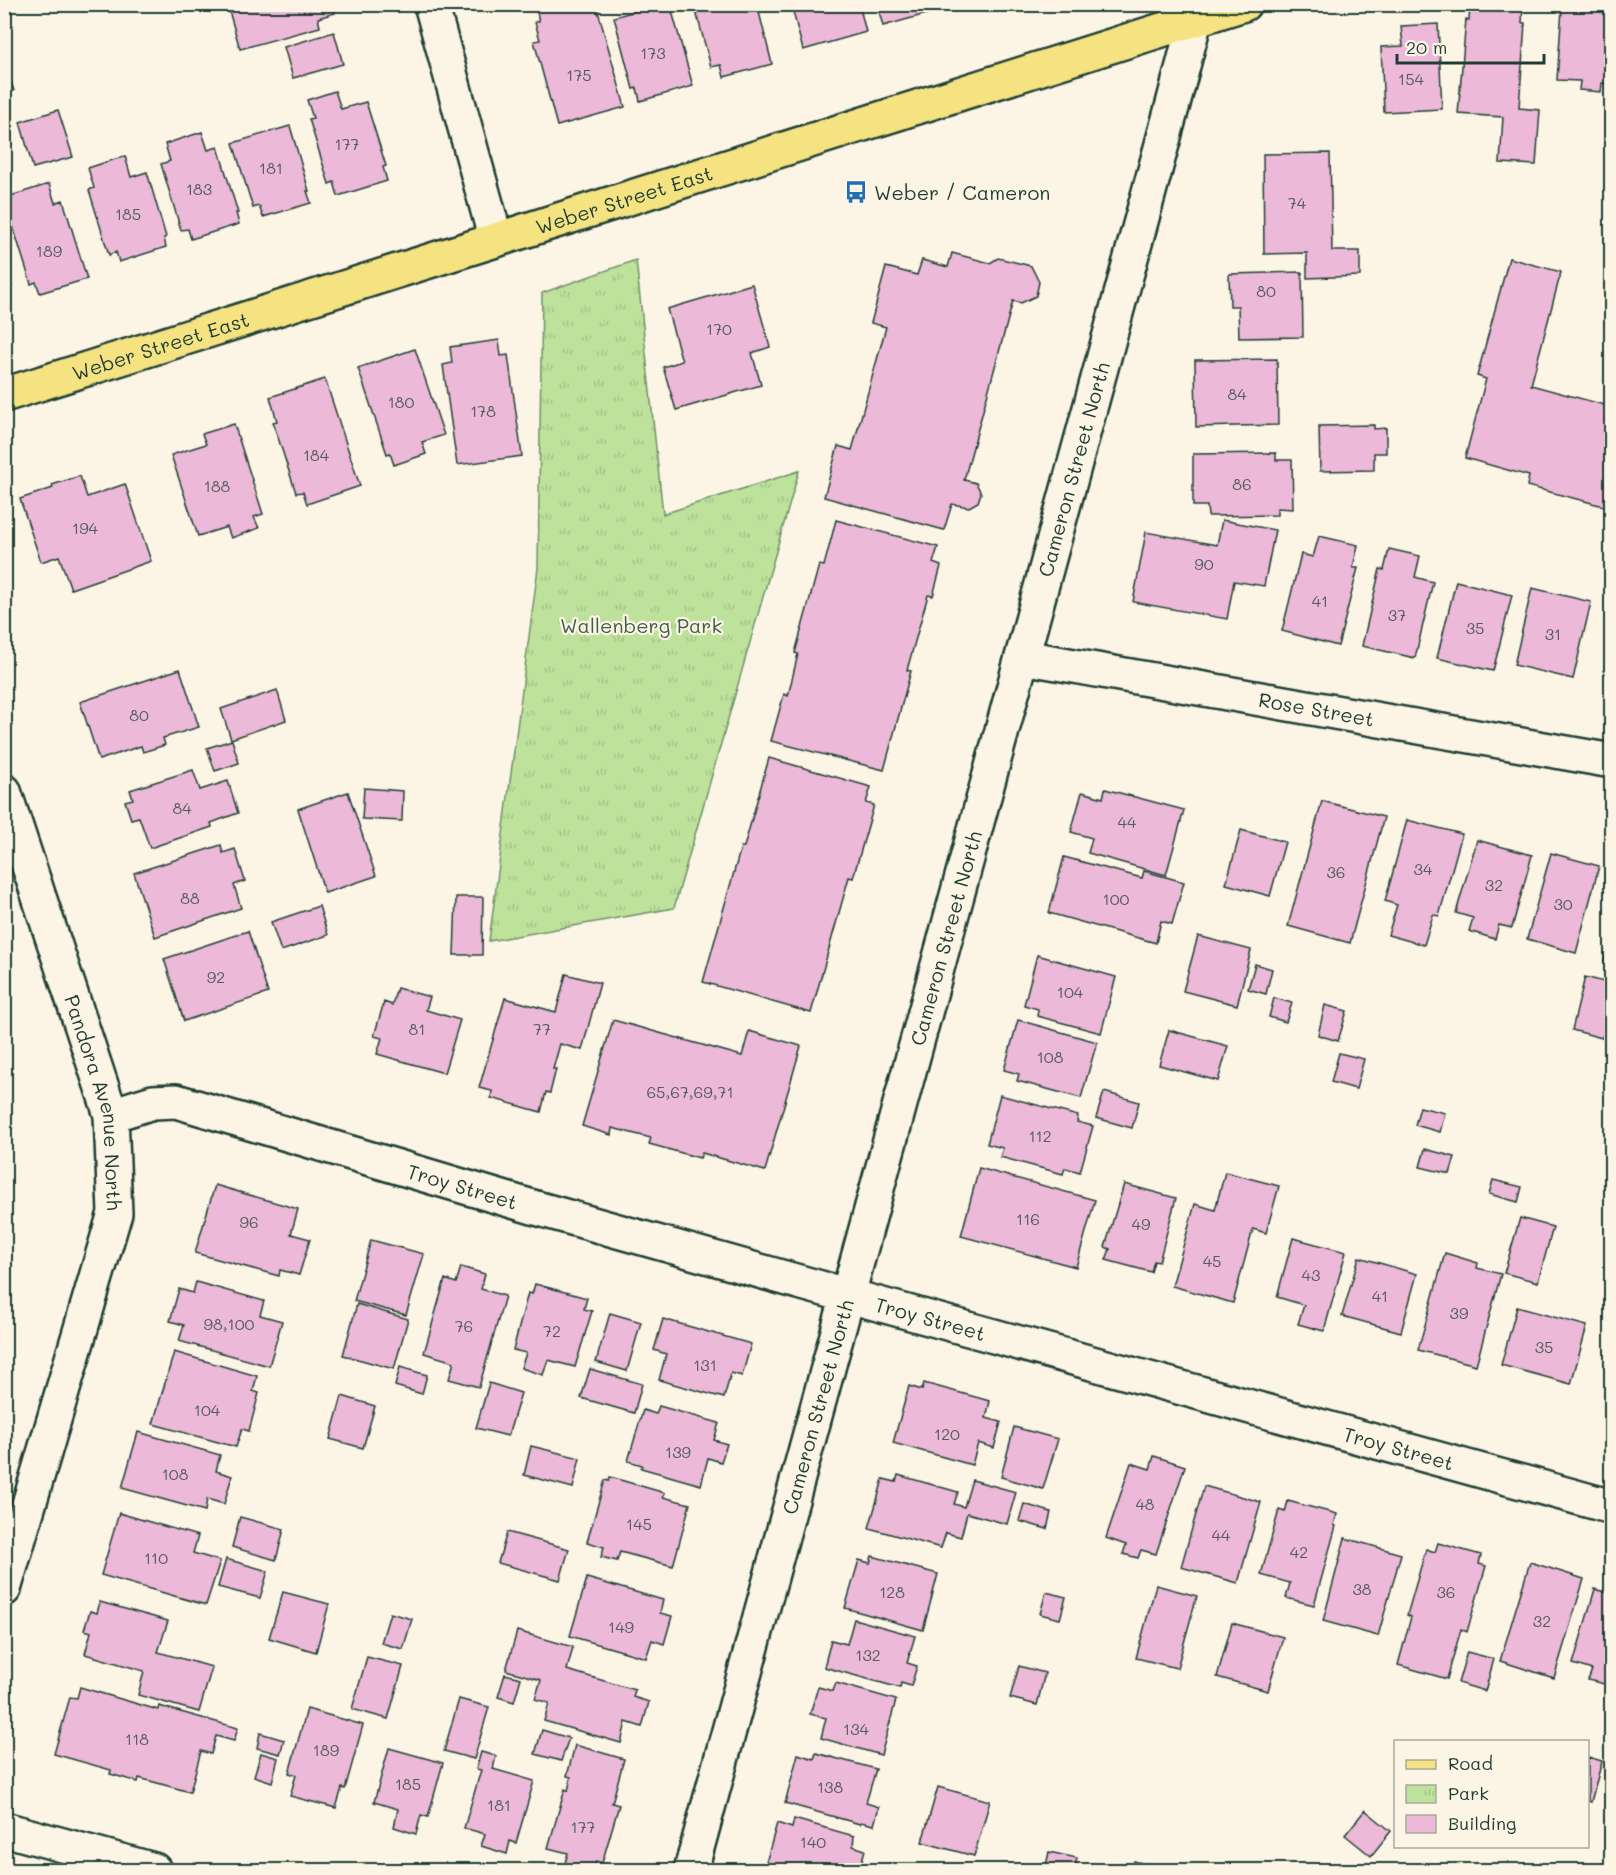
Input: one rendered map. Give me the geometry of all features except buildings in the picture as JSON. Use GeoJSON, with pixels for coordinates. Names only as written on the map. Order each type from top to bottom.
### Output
{"type":"FeatureCollection","features":[{"type":"Feature","properties":{"kind":"main road","name":"Weber Street East"},"geometry":{"type":"LineString","coordinates":[[4,395],[496,240],[1193,12],[1244,4]]}},
{"type":"Feature","properties":{"kind":"street"},"geometry":{"type":"LineString","coordinates":[[430,4],[496,240]]}},
{"type":"Feature","properties":{"kind":"street","name":"Cameron Street North"},"geometry":{"type":"LineString","coordinates":[[691,1870],[1023,657],[1193,12]]}},
{"type":"Feature","properties":{"kind":"street","name":"Rose Street"},"geometry":{"type":"LineString","coordinates":[[1023,657],[1611,761]]}},
{"type":"Feature","properties":{"kind":"street","name":"Pandora Avenue North"},"geometry":{"type":"LineString","coordinates":[[4,790],[111,1115],[115,1213],[4,1589]]}},
{"type":"Feature","properties":{"kind":"street","name":"Troy Street"},"geometry":{"type":"LineString","coordinates":[[111,1115],[153,1102],[176,1101],[536,1208],[1611,1507]]}},
{"type":"Feature","properties":{"kind":"street"},"geometry":{"type":"LineString","coordinates":[[4,1829],[154,1870]]}},
{"type":"Feature","properties":{"kind":"green space","name":"Wallenberg Park"},"geometry":{"type":"Polygon","coordinates":[[[636,260],[663,514],[799,471],[674,908],[489,941],[538,568],[542,293],[636,260]]]}},
{"type":"Feature","properties":{"kind":"place","name":"Weber / Cameron"},"geometry":{"type":"Point","coordinates":[856,192]}}]}
